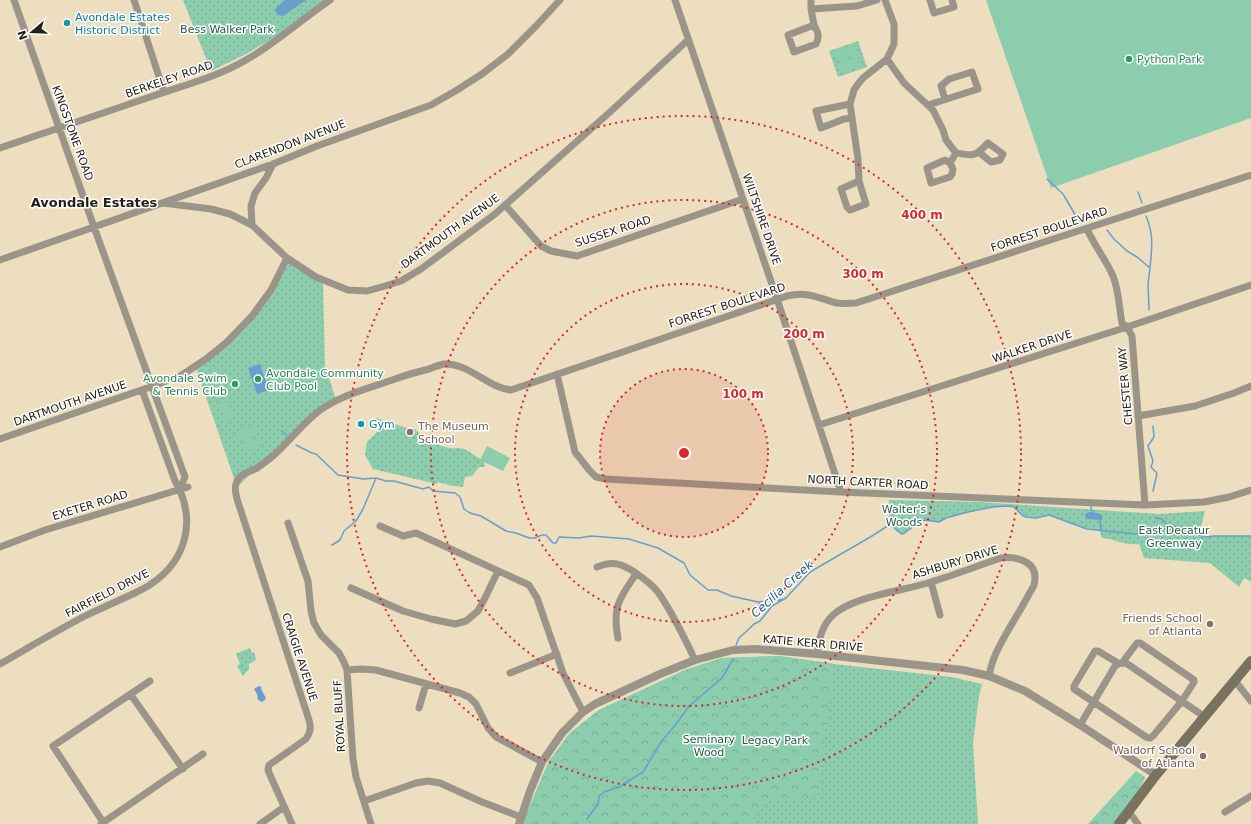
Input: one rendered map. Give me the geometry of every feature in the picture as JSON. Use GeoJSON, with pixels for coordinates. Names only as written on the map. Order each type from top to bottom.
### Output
{"type":"FeatureCollection","features":[{"type":"Feature","properties":{"kind":"main road"},"geometry":{"type":"LineString","coordinates":[[1119,824],[1156,775],[1251,661]]}},
{"type":"Feature","properties":{"kind":"street","name":"KINGSTONE ROAD"},"geometry":{"type":"LineString","coordinates":[[14,0],[94,227],[185,477],[180,489]]}},
{"type":"Feature","properties":{"kind":"street"},"geometry":{"type":"LineString","coordinates":[[134,0],[164,92]]}},
{"type":"Feature","properties":{"kind":"street","name":"BERKELEY ROAD"},"geometry":{"type":"LineString","coordinates":[[0,148],[164,92],[200,82],[226,71],[247,60],[330,0]]}},
{"type":"Feature","properties":{"kind":"street","name":"CLARENDON AVENUE"},"geometry":{"type":"LineString","coordinates":[[0,260],[273,164],[324,143],[430,105],[482,74],[508,54],[560,0]]}},
{"type":"Feature","properties":{"kind":"street","name":"WILTSHIRE DRIVE"},"geometry":{"type":"LineString","coordinates":[[675,0],[778,299],[841,492]]}},
{"type":"Feature","properties":{"kind":"street"},"geometry":{"type":"LineString","coordinates":[[811,0],[814,26],[819,34],[819,40],[816,44],[794,52],[788,35],[814,26]]}},
{"type":"Feature","properties":{"kind":"street"},"geometry":{"type":"LineString","coordinates":[[811,9],[857,6],[877,0]]}},
{"type":"Feature","properties":{"kind":"street"},"geometry":{"type":"LineString","coordinates":[[858,181],[858,159],[850,104],[854,90],[858,84],[863,78],[887,59],[894,44],[894,24],[885,0]]}},
{"type":"Feature","properties":{"kind":"street"},"geometry":{"type":"LineString","coordinates":[[930,0],[934,13],[954,7],[952,0]]}},
{"type":"Feature","properties":{"kind":"street","name":"DARTMOUTH AVENUE"},"geometry":{"type":"LineString","coordinates":[[0,439],[182,375],[206,359],[227,342],[252,316],[271,290],[287,258],[316,277],[348,290],[367,291],[385,286],[400,281],[421,269],[495,214],[610,112],[688,40]]}},
{"type":"Feature","properties":{"kind":"street"},"geometry":{"type":"LineString","coordinates":[[887,59],[904,83],[933,110],[943,130],[946,140],[956,153],[969,155],[980,153]]}},
{"type":"Feature","properties":{"kind":"street"},"geometry":{"type":"LineString","coordinates":[[928,105],[945,100],[978,88],[972,72],[949,79],[941,86],[945,100]]}},
{"type":"Feature","properties":{"kind":"street"},"geometry":{"type":"LineString","coordinates":[[850,104],[816,111],[821,128],[844,119],[852,118]]}},
{"type":"Feature","properties":{"kind":"street"},"geometry":{"type":"LineString","coordinates":[[950,163],[956,153]]}},
{"type":"Feature","properties":{"kind":"street"},"geometry":{"type":"LineString","coordinates":[[252,225],[251,206],[255,193],[266,178],[273,164]]}},
{"type":"Feature","properties":{"kind":"street","name":"FORREST BOULEVARD"},"geometry":{"type":"LineString","coordinates":[[238,478],[256,468],[274,455],[307,421],[328,405],[372,387],[442,364],[453,364],[472,372],[491,383],[511,390],[778,299],[805,294],[817,296],[837,303],[856,303],[1251,175]]}},
{"type":"Feature","properties":{"kind":"street"},"geometry":{"type":"LineString","coordinates":[[188,193],[192,207]]}},
{"type":"Feature","properties":{"kind":"street","name":"SUSSEX ROAD"},"geometry":{"type":"LineString","coordinates":[[505,205],[541,246],[551,252],[577,256],[743,199]]}},
{"type":"Feature","properties":{"kind":"street"},"geometry":{"type":"LineString","coordinates":[[161,203],[210,209],[230,214],[252,225],[287,258]]}},
{"type":"Feature","properties":{"kind":"street","name":"CHESTER WAY"},"geometry":{"type":"LineString","coordinates":[[1087,229],[1114,278],[1122,323],[1127,327],[1132,336],[1145,505]]}},
{"type":"Feature","properties":{"kind":"street","name":"WALKER DRIVE"},"geometry":{"type":"LineString","coordinates":[[819,425],[1251,286]]}},
{"type":"Feature","properties":{"kind":"street","name":"NORTH CARTER ROAD"},"geometry":{"type":"LineString","coordinates":[[557,374],[575,452],[596,477],[841,492],[1145,505],[1204,502],[1229,497],[1251,490]]}},
{"type":"Feature","properties":{"kind":"street"},"geometry":{"type":"LineString","coordinates":[[1138,416],[1195,406],[1251,386]]}},
{"type":"Feature","properties":{"kind":"street","name":"FAIRFIELD DRIVE"},"geometry":{"type":"LineString","coordinates":[[0,664],[67,625],[150,585],[166,572],[181,550],[186,531],[186,507],[142,390]]}},
{"type":"Feature","properties":{"kind":"street","name":"CRAIGIE AVENUE"},"geometry":{"type":"LineString","coordinates":[[238,478],[236,484],[237,498],[311,728],[306,739],[269,765],[268,770],[292,824]]}},
{"type":"Feature","properties":{"kind":"street","name":"EXETER ROAD"},"geometry":{"type":"LineString","coordinates":[[0,547],[45,530],[188,487]]}},
{"type":"Feature","properties":{"kind":"street","name":"ROYAL BLUFF"},"geometry":{"type":"LineString","coordinates":[[288,523],[308,581],[311,611],[314,623],[321,635],[338,653],[347,670],[353,759],[356,777],[372,824]]}},
{"type":"Feature","properties":{"kind":"street"},"geometry":{"type":"LineString","coordinates":[[380,526],[403,536],[416,533],[529,586],[537,598],[563,673],[583,712]]}},
{"type":"Feature","properties":{"kind":"street","name":"ASHBURY DRIVE"},"geometry":{"type":"LineString","coordinates":[[817,654],[819,640],[824,627],[832,616],[844,606],[931,582],[1000,558],[1011,557],[1020,559],[1028,563],[1035,573],[1034,585],[998,647],[989,676]]}},
{"type":"Feature","properties":{"kind":"street"},"geometry":{"type":"LineString","coordinates":[[597,567],[607,564],[621,565],[648,581],[660,594],[695,660]]}},
{"type":"Feature","properties":{"kind":"street"},"geometry":{"type":"LineString","coordinates":[[351,588],[403,611],[456,624],[466,621],[478,611],[498,571]]}},
{"type":"Feature","properties":{"kind":"street"},"geometry":{"type":"LineString","coordinates":[[618,638],[615,623],[616,608],[622,594],[636,574]]}},
{"type":"Feature","properties":{"kind":"street"},"geometry":{"type":"LineString","coordinates":[[931,582],[940,615]]}},
{"type":"Feature","properties":{"kind":"street"},"geometry":{"type":"LineString","coordinates":[[1080,725],[1093,702],[1115,666],[1120,663],[1136,643],[1140,643],[1192,677],[1194,680],[1182,701],[1154,736],[1150,738],[1146,737],[1093,702],[1074,689],[1074,686],[1095,651],[1098,651],[1120,663],[1126,663],[1182,701],[1205,717]]}},
{"type":"Feature","properties":{"kind":"street","name":"KATIE KERR DRIVE"},"geometry":{"type":"LineString","coordinates":[[520,820],[542,762],[562,734],[583,712],[595,704],[660,674],[695,660],[733,650],[756,649],[817,654],[963,670],[989,676],[1025,690],[1156,775]]}},
{"type":"Feature","properties":{"kind":"street"},"geometry":{"type":"LineString","coordinates":[[510,673],[557,654]]}},
{"type":"Feature","properties":{"kind":"street"},"geometry":{"type":"LineString","coordinates":[[347,670],[376,670],[460,693],[469,697],[476,704],[488,728],[496,737],[542,762]]}},
{"type":"Feature","properties":{"kind":"street"},"geometry":{"type":"LineString","coordinates":[[150,681],[52,746],[102,823],[204,754]]}},
{"type":"Feature","properties":{"kind":"street"},"geometry":{"type":"LineString","coordinates":[[1235,681],[1251,701]]}},
{"type":"Feature","properties":{"kind":"street"},"geometry":{"type":"LineString","coordinates":[[419,708],[426,684]]}},
{"type":"Feature","properties":{"kind":"street"},"geometry":{"type":"LineString","coordinates":[[131,695],[183,769]]}},
{"type":"Feature","properties":{"kind":"street"},"geometry":{"type":"LineString","coordinates":[[364,801],[416,783],[428,781],[440,783],[520,820]]}},
{"type":"Feature","properties":{"kind":"street"},"geometry":{"type":"LineString","coordinates":[[1225,812],[1251,796]]}},
{"type":"Feature","properties":{"kind":"street"},"geometry":{"type":"LineString","coordinates":[[260,824],[284,808]]}},
{"type":"Feature","properties":{"kind":"street"},"geometry":{"type":"LineString","coordinates":[[1129,812],[1138,824]]}},
{"type":"Feature","properties":{"kind":"green space","name":"Bess Walker Park"},"geometry":{"type":"Polygon","coordinates":[[[183,0],[334,0],[246,54],[211,71],[183,0]]]}},
{"type":"Feature","properties":{"kind":"green space","name":"Python Park"},"geometry":{"type":"Polygon","coordinates":[[[986,0],[1251,0],[1251,118],[1051,188],[986,0]]]}},
{"type":"Feature","properties":{"kind":"green space"},"geometry":{"type":"Polygon","coordinates":[[[858,41],[867,67],[838,77],[829,51],[858,41]]]}},
{"type":"Feature","properties":{"kind":"green space"},"geometry":{"type":"Polygon","coordinates":[[[854,46],[857,54],[838,61],[835,52],[854,46]]]}},
{"type":"Feature","properties":{"kind":"green space"},"geometry":{"type":"Polygon","coordinates":[[[858,57],[861,66],[842,72],[839,64],[858,57]]]}},
{"type":"Feature","properties":{"kind":"green space"},"geometry":{"type":"Polygon","coordinates":[[[289,263],[323,284],[325,366],[336,399],[324,404],[237,487],[196,368],[249,321],[289,263]]]}},
{"type":"Feature","properties":{"kind":"green space"},"geometry":{"type":"Polygon","coordinates":[[[217,372],[224,391],[215,394],[208,375],[217,372]]]}},
{"type":"Feature","properties":{"kind":"green space"},"geometry":{"type":"Polygon","coordinates":[[[227,401],[234,420],[225,423],[219,404],[227,401]]]}},
{"type":"Feature","properties":{"kind":"green space"},"geometry":{"type":"Polygon","coordinates":[[[376,418],[413,430],[415,429],[426,438],[441,446],[464,449],[484,461],[485,467],[479,467],[472,476],[465,477],[463,487],[438,482],[437,484],[373,469],[365,455],[367,442],[378,431],[378,425],[373,425],[376,418]]]}},
{"type":"Feature","properties":{"kind":"green space"},"geometry":{"type":"Polygon","coordinates":[[[254,425],[257,434],[239,442],[235,433],[254,425]]]}},
{"type":"Feature","properties":{"kind":"green space"},"geometry":{"type":"Polygon","coordinates":[[[258,437],[262,445],[244,453],[240,445],[258,437]]]}},
{"type":"Feature","properties":{"kind":"green space"},"geometry":{"type":"Polygon","coordinates":[[[487,446],[510,458],[503,471],[480,460],[487,446]]]}},
{"type":"Feature","properties":{"kind":"green space","name":"East Decatur Greenway"},"geometry":{"type":"Polygon","coordinates":[[[889,500],[979,502],[1159,514],[1205,511],[1199,535],[1207,537],[1251,536],[1251,582],[1244,578],[1239,587],[1210,563],[1144,558],[1139,544],[1129,544],[1102,538],[1099,530],[1081,527],[1049,515],[1036,518],[1026,517],[1014,507],[1008,506],[993,507],[968,512],[946,518],[939,522],[925,520],[921,521],[903,534],[898,532],[893,526],[889,525],[889,500]]]}},
{"type":"Feature","properties":{"kind":"green space"},"geometry":{"type":"Polygon","coordinates":[[[250,648],[252,653],[254,652],[256,660],[249,664],[249,669],[243,676],[237,666],[240,664],[236,654],[250,648]]]}},
{"type":"Feature","properties":{"kind":"green space","name":"Seminary Wood"},"geometry":{"type":"Polygon","coordinates":[[[779,656],[834,664],[952,677],[982,684],[973,743],[978,824],[522,824],[549,761],[570,733],[599,710],[685,670],[722,658],[779,656]]]}},
{"type":"Feature","properties":{"kind":"green space","name":"Seminary Wood"},"geometry":{"type":"Polygon","coordinates":[[[779,656],[834,664],[818,797],[764,802],[751,824],[602,824],[587,819],[582,824],[522,824],[549,761],[570,733],[599,710],[685,670],[722,658],[779,656]]]}},
{"type":"Feature","properties":{"kind":"green space"},"geometry":{"type":"Polygon","coordinates":[[[1136,771],[1145,777],[1135,797],[1118,819],[1113,824],[1088,824],[1136,771]]]}},
{"type":"Feature","properties":{"kind":"water"},"geometry":{"type":"Polygon","coordinates":[[[285,0],[306,0],[283,16],[278,15],[275,11],[276,8],[285,0]]]}},
{"type":"Feature","properties":{"kind":"water","name":"Avondale Community Club Pool"},"geometry":{"type":"Polygon","coordinates":[[[260,364],[269,390],[257,394],[248,368],[260,364]]]}},
{"type":"Feature","properties":{"kind":"water"},"geometry":{"type":"Polygon","coordinates":[[[1091,512],[1102,515],[1102,520],[1086,519],[1086,513],[1091,512]]]}},
{"type":"Feature","properties":{"kind":"water"},"geometry":{"type":"Polygon","coordinates":[[[260,686],[266,698],[262,702],[258,700],[254,689],[260,686]]]}},
{"type":"Feature","properties":{"kind":"waterway"},"geometry":{"type":"LineString","coordinates":[[1047,179],[1063,194],[1080,223]]}},
{"type":"Feature","properties":{"kind":"waterway"},"geometry":{"type":"LineString","coordinates":[[1138,192],[1142,203]]}},
{"type":"Feature","properties":{"kind":"waterway"},"geometry":{"type":"LineString","coordinates":[[1146,216],[1149,223],[1152,247],[1150,267]]}},
{"type":"Feature","properties":{"kind":"waterway"},"geometry":{"type":"LineString","coordinates":[[1107,230],[1127,251],[1150,268],[1148,284],[1149,310]]}},
{"type":"Feature","properties":{"kind":"waterway"},"geometry":{"type":"LineString","coordinates":[[1153,426],[1154,437],[1148,446],[1153,461],[1151,467],[1157,474],[1153,491]]}},
{"type":"Feature","properties":{"kind":"waterway"},"geometry":{"type":"LineString","coordinates":[[282,431],[287,435]]}},
{"type":"Feature","properties":{"kind":"waterway"},"geometry":{"type":"LineString","coordinates":[[296,445],[316,454],[338,475],[363,479],[376,478],[423,489],[429,487],[433,491],[455,493],[460,497],[464,509],[470,513],[481,516],[506,531],[529,538],[546,535],[553,543],[556,543],[559,537],[579,538],[591,536],[629,539],[658,548],[684,563],[690,575],[708,590],[717,590],[731,596],[758,602],[785,599]]}},
{"type":"Feature","properties":{"kind":"waterway"},"geometry":{"type":"LineString","coordinates":[[332,545],[340,540],[344,531],[356,521],[363,509],[376,478]]}},
{"type":"Feature","properties":{"kind":"waterway","name":"Cecilia Creek"},"geometry":{"type":"LineString","coordinates":[[736,645],[739,638],[754,624],[760,621],[772,606],[786,598],[810,572],[889,525],[893,526],[903,534],[921,521],[925,520],[939,522],[946,518],[968,512],[993,507],[1008,506],[1014,507],[1026,517],[1036,518],[1049,515],[1087,529],[1147,535],[1172,526],[1180,527],[1186,532],[1207,537],[1251,536]]}},
{"type":"Feature","properties":{"kind":"waterway"},"geometry":{"type":"LineString","coordinates":[[1091,506],[1092,512]]}},
{"type":"Feature","properties":{"kind":"waterway"},"geometry":{"type":"LineString","coordinates":[[1155,518],[1162,519],[1169,527]]}},
{"type":"Feature","properties":{"kind":"waterway"},"geometry":{"type":"LineString","coordinates":[[1100,520],[1101,530]]}},
{"type":"Feature","properties":{"kind":"waterway","name":"Cecilia Creek"},"geometry":{"type":"LineString","coordinates":[[587,819],[598,804],[599,796],[604,792],[619,787],[643,772],[661,742],[689,706],[722,678],[733,659]]}},
{"type":"Feature","properties":{"kind":"place","name":"Avondale Estates Historic District"},"geometry":{"type":"Point","coordinates":[67,23]}},
{"type":"Feature","properties":{"kind":"place","name":"Python Park"},"geometry":{"type":"Point","coordinates":[1129,59]}},
{"type":"Feature","properties":{"kind":"place","name":"Avondale Community Club Pool"},"geometry":{"type":"Point","coordinates":[258,379]}},
{"type":"Feature","properties":{"kind":"place","name":"Avondale Swim & Tennis Club"},"geometry":{"type":"Point","coordinates":[235,384]}},
{"type":"Feature","properties":{"kind":"place","name":"Gym"},"geometry":{"type":"Point","coordinates":[361,424]}},
{"type":"Feature","properties":{"kind":"place","name":"The Museum School"},"geometry":{"type":"Point","coordinates":[410,432]}},
{"type":"Feature","properties":{"kind":"place","name":"Friends School of Atlanta"},"geometry":{"type":"Point","coordinates":[1210,624]}},
{"type":"Feature","properties":{"kind":"place","name":"Waldorf School of Atlanta"},"geometry":{"type":"Point","coordinates":[1203,756]}},
{"type":"Feature","properties":{"kind":"district","name":"Avondale Estates"},"geometry":{"type":"Point","coordinates":[94,202]}},
{"type":"Feature","properties":{"kind":"park label","name":"Walter's Woods"},"geometry":{"type":"Point","coordinates":[904,515]}},
{"type":"Feature","properties":{"kind":"park label","name":"Legacy Park"},"geometry":{"type":"Point","coordinates":[775,740]}}]}
